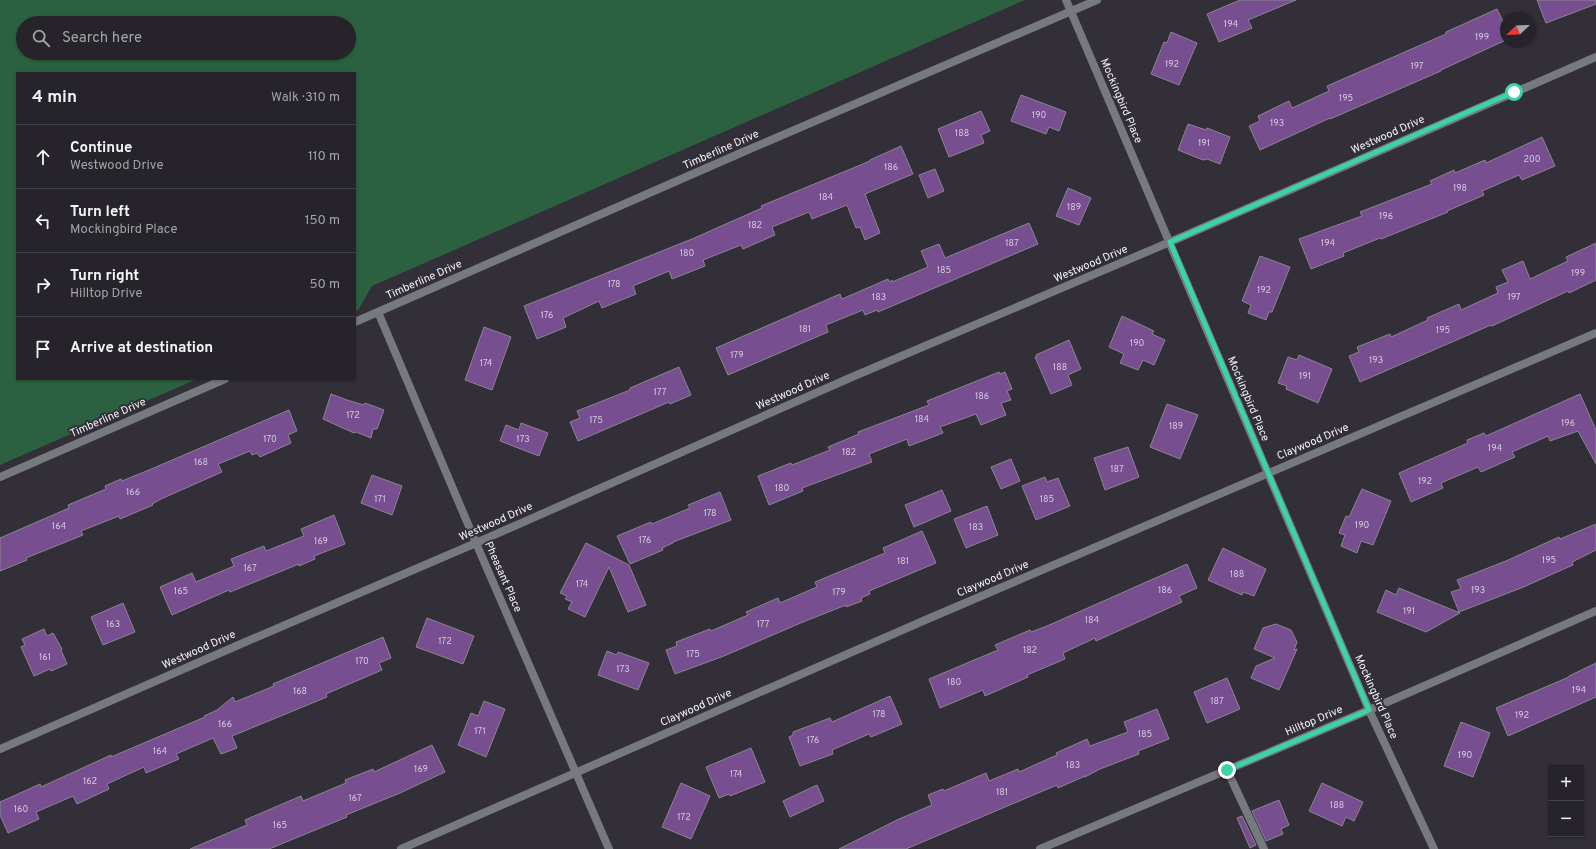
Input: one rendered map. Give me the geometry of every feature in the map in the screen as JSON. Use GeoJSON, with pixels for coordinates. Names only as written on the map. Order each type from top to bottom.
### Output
{"type":"FeatureCollection","features":[{"type":"Feature","properties":{"kind":"street","name":"Mockingbird Place"},"geometry":{"type":"LineString","coordinates":[[1066,0],[1369,710],[1434,849]]}},
{"type":"Feature","properties":{"kind":"street","name":"Timberline Drive"},"geometry":{"type":"LineString","coordinates":[[356,322],[736,155],[1097,0]]}},
{"type":"Feature","properties":{"kind":"street","name":"Westwood Drive"},"geometry":{"type":"LineString","coordinates":[[0,750],[243,643],[476,543],[852,377],[1170,242],[1596,56]]}},
{"type":"Feature","properties":{"kind":"street","name":"Pheasant Place"},"geometry":{"type":"LineString","coordinates":[[378,312],[476,543],[609,849]]}},
{"type":"Feature","properties":{"kind":"street","name":"Claywood Drive"},"geometry":{"type":"LineString","coordinates":[[401,849],[923,621],[1596,333]]}},
{"type":"Feature","properties":{"kind":"street","name":"Timberline Drive"},"geometry":{"type":"LineString","coordinates":[[0,477],[223,380]]}},
{"type":"Feature","properties":{"kind":"street","name":"Hilltop Drive"},"geometry":{"type":"LineString","coordinates":[[1040,849],[1369,710],[1596,611]]}},
{"type":"Feature","properties":{"kind":"street"},"geometry":{"type":"LineString","coordinates":[[1227,770],[1264,849]]}},
{"type":"Feature","properties":{"kind":"green space"},"geometry":{"type":"Polygon","coordinates":[[[0,0],[1025,0],[372,286],[358,310],[356,311],[356,72],[16,72],[16,380],[195,380],[0,465],[0,0]]]}},
{"type":"Feature","properties":{"kind":"building"},"geometry":{"type":"Polygon","coordinates":[[[1240,0],[1296,0],[1248,20],[1252,28],[1219,42],[1207,14],[1240,0]]]}},
{"type":"Feature","properties":{"kind":"building"},"geometry":{"type":"Polygon","coordinates":[[[1537,0],[1596,0],[1596,4],[1546,23],[1537,0]]]}},
{"type":"Feature","properties":{"kind":"building"},"geometry":{"type":"Polygon","coordinates":[[[1497,9],[1500,15],[1500,43],[1441,71],[1330,118],[1260,150],[1249,126],[1260,121],[1258,116],[1289,101],[1292,108],[1329,91],[1327,86],[1446,34],[1446,32],[1497,9]]]}},
{"type":"Feature","properties":{"kind":"building"},"geometry":{"type":"Polygon","coordinates":[[[1171,32],[1197,43],[1179,85],[1151,74],[1164,42],[1167,43],[1171,32]]]}},
{"type":"Feature","properties":{"kind":"building"},"geometry":{"type":"Polygon","coordinates":[[[1021,95],[1066,112],[1059,131],[1049,127],[1046,134],[1011,121],[1021,95]]]}},
{"type":"Feature","properties":{"kind":"building"},"geometry":{"type":"Polygon","coordinates":[[[981,111],[990,131],[981,135],[984,143],[949,157],[938,129],[981,111]]]}},
{"type":"Feature","properties":{"kind":"building"},"geometry":{"type":"Polygon","coordinates":[[[1188,124],[1206,130],[1207,128],[1230,137],[1220,164],[1207,159],[1203,160],[1178,150],[1188,124]]]}},
{"type":"Feature","properties":{"kind":"building"},"geometry":{"type":"Polygon","coordinates":[[[1542,137],[1555,166],[1522,180],[1519,175],[1482,191],[1484,195],[1447,211],[1448,212],[1343,253],[1344,256],[1311,269],[1299,239],[1362,216],[1360,212],[1432,184],[1430,181],[1454,170],[1455,173],[1485,160],[1486,163],[1542,137]]]}},
{"type":"Feature","properties":{"kind":"building"},"geometry":{"type":"Polygon","coordinates":[[[901,146],[913,174],[865,194],[880,233],[865,240],[860,227],[856,228],[847,205],[812,219],[809,212],[772,227],[775,235],[743,249],[741,245],[703,260],[705,266],[672,279],[669,271],[633,286],[636,294],[602,308],[599,301],[563,318],[566,327],[537,339],[524,306],[692,239],[762,208],[761,206],[870,161],[901,146]]]}},
{"type":"Feature","properties":{"kind":"building"},"geometry":{"type":"Polygon","coordinates":[[[935,169],[944,191],[928,198],[919,175],[935,169]]]}},
{"type":"Feature","properties":{"kind":"building"},"geometry":{"type":"Polygon","coordinates":[[[1068,188],[1091,198],[1079,225],[1056,216],[1068,188]]]}},
{"type":"Feature","properties":{"kind":"building"},"geometry":{"type":"Polygon","coordinates":[[[1029,223],[1038,244],[878,312],[877,310],[865,315],[863,310],[826,325],[828,332],[728,375],[716,348],[840,294],[842,299],[888,279],[889,282],[892,280],[892,282],[928,267],[921,251],[939,244],[945,258],[1029,223]]]}},
{"type":"Feature","properties":{"kind":"building"},"geometry":{"type":"Polygon","coordinates":[[[1596,243],[1596,280],[1569,293],[1568,291],[1492,326],[1491,325],[1360,382],[1349,356],[1359,352],[1357,347],[1390,334],[1391,337],[1428,320],[1427,318],[1459,304],[1461,310],[1498,293],[1496,287],[1508,282],[1502,270],[1523,261],[1530,279],[1568,261],[1566,257],[1596,243]]]}},
{"type":"Feature","properties":{"kind":"building"},"geometry":{"type":"Polygon","coordinates":[[[1260,256],[1290,267],[1272,312],[1269,312],[1266,320],[1248,313],[1251,305],[1242,301],[1260,256]]]}},
{"type":"Feature","properties":{"kind":"building"},"geometry":{"type":"Polygon","coordinates":[[[1122,316],[1154,331],[1152,334],[1165,340],[1154,365],[1143,360],[1138,370],[1120,363],[1124,354],[1109,347],[1122,316]]]}},
{"type":"Feature","properties":{"kind":"building"},"geometry":{"type":"Polygon","coordinates":[[[484,327],[511,337],[492,390],[465,380],[484,327]]]}},
{"type":"Feature","properties":{"kind":"building"},"geometry":{"type":"Polygon","coordinates":[[[1069,340],[1081,369],[1068,375],[1072,385],[1051,394],[1035,357],[1037,357],[1036,355],[1069,340]]]}},
{"type":"Feature","properties":{"kind":"building"},"geometry":{"type":"Polygon","coordinates":[[[1299,355],[1332,369],[1318,403],[1286,389],[1287,386],[1278,383],[1288,357],[1297,360],[1299,355]]]}},
{"type":"Feature","properties":{"kind":"building"},"geometry":{"type":"Polygon","coordinates":[[[679,367],[691,395],[670,404],[669,402],[578,441],[570,422],[580,418],[577,411],[630,390],[630,388],[679,367]]]}},
{"type":"Feature","properties":{"kind":"building"},"geometry":{"type":"Polygon","coordinates":[[[999,372],[1000,374],[1005,372],[1012,389],[1007,391],[1011,400],[1001,403],[1006,415],[981,425],[976,414],[940,427],[943,433],[909,446],[907,439],[869,454],[872,462],[802,488],[803,491],[769,505],[758,476],[791,463],[792,465],[830,450],[828,447],[859,434],[858,432],[929,405],[927,401],[999,372]]]}},
{"type":"Feature","properties":{"kind":"building"},"geometry":{"type":"Polygon","coordinates":[[[331,394],[364,405],[365,403],[384,410],[377,429],[373,429],[371,438],[356,432],[354,433],[323,419],[331,394]]]}},
{"type":"Feature","properties":{"kind":"building"},"geometry":{"type":"Polygon","coordinates":[[[1580,394],[1596,430],[1596,464],[1578,431],[1550,441],[1548,436],[1512,452],[1515,457],[1481,472],[1478,467],[1441,483],[1443,488],[1411,502],[1399,473],[1468,443],[1467,440],[1484,433],[1486,436],[1580,394]]]}},
{"type":"Feature","properties":{"kind":"building"},"geometry":{"type":"Polygon","coordinates":[[[1167,404],[1198,415],[1180,459],[1150,447],[1167,404]]]}},
{"type":"Feature","properties":{"kind":"building"},"geometry":{"type":"Polygon","coordinates":[[[289,410],[297,431],[288,435],[291,443],[260,457],[257,453],[252,455],[250,451],[218,464],[222,472],[120,519],[119,516],[81,531],[83,535],[26,558],[27,560],[0,571],[0,538],[69,508],[68,505],[106,489],[105,486],[149,470],[289,410]]]}},
{"type":"Feature","properties":{"kind":"building"},"geometry":{"type":"Polygon","coordinates":[[[521,423],[548,433],[539,456],[500,441],[506,425],[519,430],[521,423]]]}},
{"type":"Feature","properties":{"kind":"building"},"geometry":{"type":"Polygon","coordinates":[[[1128,447],[1139,477],[1105,490],[1094,458],[1128,447]]]}},
{"type":"Feature","properties":{"kind":"building"},"geometry":{"type":"Polygon","coordinates":[[[1011,459],[1020,481],[1001,489],[991,467],[1011,459]]]}},
{"type":"Feature","properties":{"kind":"building"},"geometry":{"type":"Polygon","coordinates":[[[372,475],[402,486],[392,515],[361,503],[372,475]]]}},
{"type":"Feature","properties":{"kind":"building"},"geometry":{"type":"Polygon","coordinates":[[[1045,477],[1047,482],[1058,478],[1070,506],[1036,520],[1022,486],[1045,477]]]}},
{"type":"Feature","properties":{"kind":"building"},"geometry":{"type":"Polygon","coordinates":[[[1362,489],[1391,501],[1373,545],[1361,541],[1357,553],[1341,546],[1345,535],[1339,533],[1346,516],[1349,517],[1362,489]]]}},
{"type":"Feature","properties":{"kind":"building"},"geometry":{"type":"Polygon","coordinates":[[[942,490],[951,511],[914,527],[905,505],[942,490]]]}},
{"type":"Feature","properties":{"kind":"building"},"geometry":{"type":"Polygon","coordinates":[[[720,492],[731,520],[673,542],[662,548],[663,550],[630,564],[617,536],[651,522],[652,524],[690,508],[688,505],[720,492]]]}},
{"type":"Feature","properties":{"kind":"building"},"geometry":{"type":"Polygon","coordinates":[[[987,506],[998,535],[966,548],[954,519],[987,506]]]}},
{"type":"Feature","properties":{"kind":"building"},"geometry":{"type":"Polygon","coordinates":[[[334,515],[345,544],[314,556],[315,559],[299,566],[299,564],[230,592],[229,590],[172,615],[160,587],[192,573],[196,582],[234,566],[231,559],[264,546],[266,551],[304,536],[301,529],[334,515]]]}},
{"type":"Feature","properties":{"kind":"building"},"geometry":{"type":"Polygon","coordinates":[[[1596,524],[1596,550],[1572,562],[1573,565],[1521,588],[1459,612],[1451,592],[1461,589],[1457,580],[1506,561],[1559,537],[1560,539],[1596,524]]]}},
{"type":"Feature","properties":{"kind":"building"},"geometry":{"type":"Polygon","coordinates":[[[922,531],[936,563],[869,591],[870,594],[861,598],[862,601],[846,607],[846,605],[724,656],[675,674],[666,650],[677,646],[676,642],[710,629],[711,631],[748,615],[746,612],[778,598],[780,603],[817,587],[815,582],[885,553],[883,548],[922,531]]]}},
{"type":"Feature","properties":{"kind":"building"},"geometry":{"type":"Polygon","coordinates":[[[586,543],[629,565],[646,605],[628,612],[609,567],[585,617],[568,609],[572,602],[565,599],[567,596],[560,593],[586,543]]]}},
{"type":"Feature","properties":{"kind":"building"},"geometry":{"type":"Polygon","coordinates":[[[1223,548],[1266,569],[1254,596],[1243,592],[1242,595],[1208,580],[1223,548]]]}},
{"type":"Feature","properties":{"kind":"building"},"geometry":{"type":"Polygon","coordinates":[[[1187,564],[1197,588],[1179,596],[1182,602],[1096,641],[1095,638],[1063,653],[1065,659],[1027,675],[1028,677],[985,696],[983,690],[940,708],[929,679],[998,650],[995,645],[1030,630],[1031,632],[1047,626],[1187,564]]]}},
{"type":"Feature","properties":{"kind":"building"},"geometry":{"type":"Polygon","coordinates":[[[1399,588],[1460,613],[1426,632],[1377,612],[1386,590],[1396,595],[1399,588]]]}},
{"type":"Feature","properties":{"kind":"building"},"geometry":{"type":"Polygon","coordinates":[[[123,603],[135,632],[103,645],[91,617],[123,603]]]}},
{"type":"Feature","properties":{"kind":"building"},"geometry":{"type":"Polygon","coordinates":[[[427,618],[474,636],[463,664],[416,647],[427,618]]]}},
{"type":"Feature","properties":{"kind":"building"},"geometry":{"type":"Polygon","coordinates":[[[1276,624],[1291,630],[1297,642],[1294,650],[1297,649],[1279,690],[1251,678],[1256,666],[1275,658],[1254,649],[1263,628],[1276,624]]]}},
{"type":"Feature","properties":{"kind":"building"},"geometry":{"type":"Polygon","coordinates":[[[44,629],[47,636],[53,633],[62,649],[61,650],[67,664],[34,676],[21,647],[25,645],[22,639],[44,629]]]}},
{"type":"Feature","properties":{"kind":"building"},"geometry":{"type":"Polygon","coordinates":[[[383,637],[391,658],[379,663],[382,670],[326,694],[327,697],[232,736],[237,748],[221,754],[213,738],[176,754],[179,759],[146,773],[144,767],[107,784],[109,789],[77,804],[73,796],[36,812],[39,819],[8,833],[0,815],[0,802],[40,784],[41,787],[111,755],[111,757],[205,717],[204,716],[217,710],[233,697],[235,702],[274,686],[273,684],[383,637]]]}},
{"type":"Feature","properties":{"kind":"building"},"geometry":{"type":"Polygon","coordinates":[[[607,651],[617,655],[618,652],[649,663],[638,690],[598,675],[607,651]]]}},
{"type":"Feature","properties":{"kind":"building"},"geometry":{"type":"Polygon","coordinates":[[[1596,663],[1596,697],[1508,736],[1496,708],[1569,677],[1596,663]]]}},
{"type":"Feature","properties":{"kind":"building"},"geometry":{"type":"Polygon","coordinates":[[[1227,678],[1240,709],[1207,723],[1194,692],[1227,678]]]}},
{"type":"Feature","properties":{"kind":"building"},"geometry":{"type":"Polygon","coordinates":[[[890,696],[902,724],[871,737],[869,734],[832,750],[833,754],[800,766],[789,737],[793,735],[793,732],[830,718],[832,722],[890,696]]]}},
{"type":"Feature","properties":{"kind":"building"},"geometry":{"type":"Polygon","coordinates":[[[484,701],[505,709],[486,757],[458,745],[471,713],[478,716],[484,701]]]}},
{"type":"Feature","properties":{"kind":"building"},"geometry":{"type":"Polygon","coordinates":[[[1157,709],[1169,739],[1138,751],[1139,754],[1100,769],[1058,788],[1057,785],[906,849],[839,849],[899,819],[932,805],[928,795],[943,789],[944,791],[986,773],[989,781],[1018,769],[1019,772],[1057,755],[1056,753],[1087,739],[1090,746],[1128,732],[1124,722],[1157,709]]]}},
{"type":"Feature","properties":{"kind":"building"},"geometry":{"type":"Polygon","coordinates":[[[1461,722],[1490,733],[1473,777],[1444,766],[1461,722]]]}},
{"type":"Feature","properties":{"kind":"building"},"geometry":{"type":"Polygon","coordinates":[[[432,745],[445,772],[400,793],[346,815],[347,817],[269,849],[190,849],[247,825],[245,820],[301,796],[303,801],[346,783],[345,780],[373,769],[374,772],[432,745]]]}},
{"type":"Feature","properties":{"kind":"building"},"geometry":{"type":"Polygon","coordinates":[[[751,748],[765,782],[730,796],[729,794],[719,798],[706,767],[751,748]]]}},
{"type":"Feature","properties":{"kind":"building"},"geometry":{"type":"Polygon","coordinates":[[[681,783],[710,796],[691,839],[662,827],[681,783]]]}},
{"type":"Feature","properties":{"kind":"building"},"geometry":{"type":"Polygon","coordinates":[[[1322,783],[1363,802],[1354,821],[1346,817],[1342,826],[1309,811],[1322,783]]]}},
{"type":"Feature","properties":{"kind":"building"},"geometry":{"type":"Polygon","coordinates":[[[817,785],[824,801],[790,817],[783,801],[817,785]]]}},
{"type":"Feature","properties":{"kind":"building"},"geometry":{"type":"Polygon","coordinates":[[[1279,800],[1289,825],[1281,829],[1283,834],[1266,841],[1252,811],[1279,800]]]}},
{"type":"Feature","properties":{"kind":"building"},"geometry":{"type":"Polygon","coordinates":[[[1242,816],[1256,845],[1250,848],[1237,818],[1242,816]]]}},
{"type":"Feature","properties":{"kind":"route"},"geometry":{"type":"LineString","coordinates":[[1227,770],[1369,710],[1170,242],[1514,92]]}}]}
